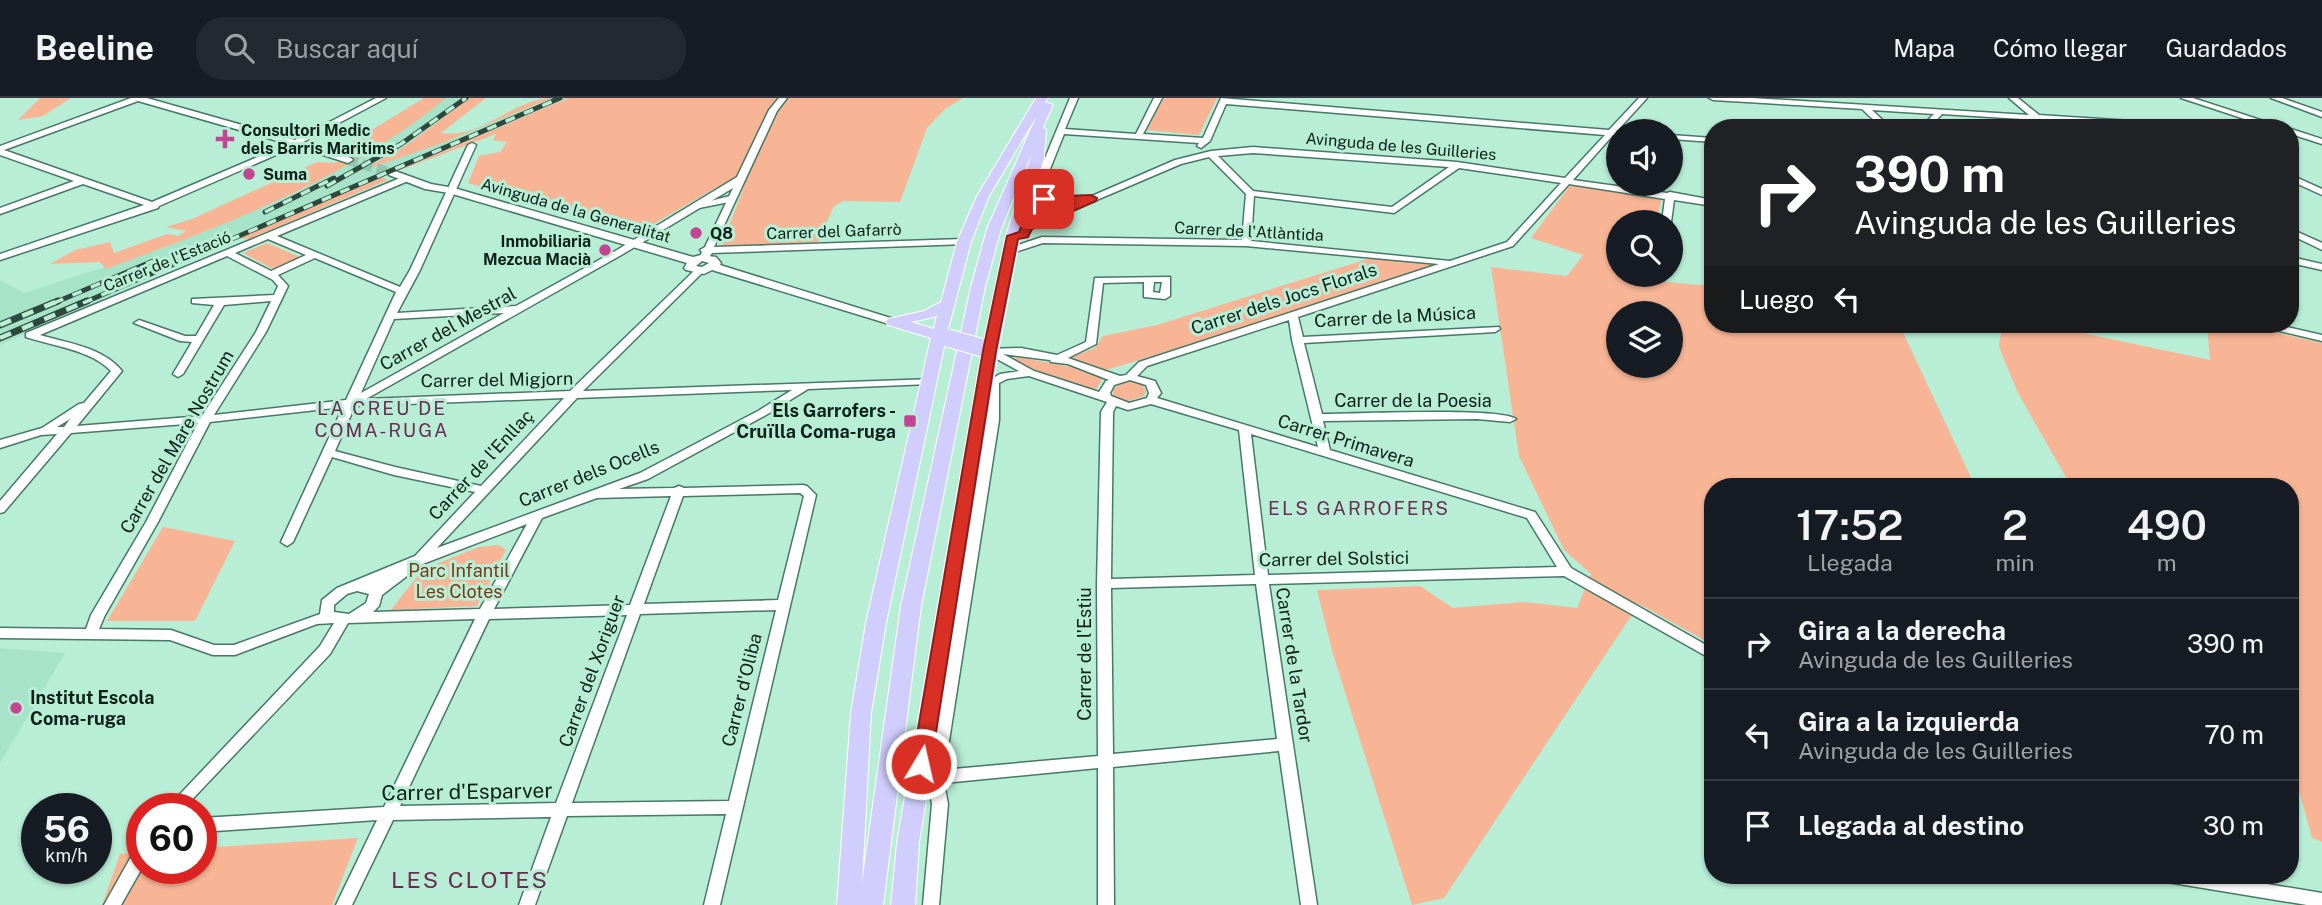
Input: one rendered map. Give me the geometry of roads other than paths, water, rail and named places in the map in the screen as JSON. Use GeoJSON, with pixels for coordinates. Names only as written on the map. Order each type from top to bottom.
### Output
{"type":"FeatureCollection","features":[{"type":"Feature","properties":{"kind":"main road"},"geometry":{"type":"LineString","coordinates":[[849,905],[861,713],[879,610],[930,381],[944,337],[948,304],[964,242],[983,196],[1042,98]]}},
{"type":"Feature","properties":{"kind":"main road"},"geometry":{"type":"LineString","coordinates":[[871,905],[911,606],[969,327],[994,229],[1050,98]]}},
{"type":"Feature","properties":{"kind":"main road"},"geometry":{"type":"LineString","coordinates":[[903,905],[908,843],[989,384],[987,350],[1009,251],[1021,232],[1031,194],[1041,134],[1038,127]]}},
{"type":"Feature","properties":{"kind":"main road"},"geometry":{"type":"LineString","coordinates":[[896,323],[929,314],[948,304]]}},
{"type":"Feature","properties":{"kind":"main road"},"geometry":{"type":"LineString","coordinates":[[896,323],[987,350]]}},
{"type":"Feature","properties":{"kind":"main road"},"geometry":{"type":"LineString","coordinates":[[896,323],[905,330],[928,339],[937,354]]}},
{"type":"Feature","properties":{"kind":"street"},"geometry":{"type":"LineString","coordinates":[[0,150],[138,98],[348,160]]}},
{"type":"Feature","properties":{"kind":"street"},"geometry":{"type":"LineString","coordinates":[[358,98],[377,100]]}},
{"type":"Feature","properties":{"kind":"street","name":"Carrer de l'Enllaç"},"geometry":{"type":"LineString","coordinates":[[342,619],[374,599],[418,560],[703,262],[773,110],[783,98]]}},
{"type":"Feature","properties":{"kind":"street"},"geometry":{"type":"LineString","coordinates":[[1031,194],[1074,98]]}},
{"type":"Feature","properties":{"kind":"street"},"geometry":{"type":"LineString","coordinates":[[1140,132],[1158,98]]}},
{"type":"Feature","properties":{"kind":"street","name":"Carrer dels Jocs Florals"},"geometry":{"type":"LineString","coordinates":[[1626,119],[1643,98]]}},
{"type":"Feature","properties":{"kind":"street"},"geometry":{"type":"LineString","coordinates":[[1713,98],[2078,119]]}},
{"type":"Feature","properties":{"kind":"street"},"geometry":{"type":"LineString","coordinates":[[1843,98],[1861,107],[1876,119]]}},
{"type":"Feature","properties":{"kind":"street"},"geometry":{"type":"LineString","coordinates":[[2013,98],[2036,116]]}},
{"type":"Feature","properties":{"kind":"street"},"geometry":{"type":"LineString","coordinates":[[2185,98],[2252,119]]}},
{"type":"Feature","properties":{"kind":"street"},"geometry":{"type":"LineString","coordinates":[[2275,98],[2322,115]]}},
{"type":"Feature","properties":{"kind":"street"},"geometry":{"type":"LineString","coordinates":[[1205,154],[1209,144],[1207,140],[1224,99],[1606,132]]}},
{"type":"Feature","properties":{"kind":"street"},"geometry":{"type":"LineString","coordinates":[[0,257],[155,206],[229,176],[377,100]]}},
{"type":"Feature","properties":{"kind":"street"},"geometry":{"type":"LineString","coordinates":[[1933,119],[1941,111]]}},
{"type":"Feature","properties":{"kind":"street"},"geometry":{"type":"LineString","coordinates":[[1062,127],[1140,132],[1260,150]]}},
{"type":"Feature","properties":{"kind":"street"},"geometry":{"type":"LineString","coordinates":[[2299,134],[2322,142]]}},
{"type":"Feature","properties":{"kind":"street"},"geometry":{"type":"LineString","coordinates":[[1683,138],[1704,139]]}},
{"type":"Feature","properties":{"kind":"street"},"geometry":{"type":"LineString","coordinates":[[1186,140],[1250,193],[1394,209],[1457,165]]}},
{"type":"Feature","properties":{"kind":"street","name":"Carrer dels Jocs Florals"},"geometry":{"type":"LineString","coordinates":[[1130,377],[1143,364],[1510,244],[1606,142]]}},
{"type":"Feature","properties":{"kind":"street"},"geometry":{"type":"LineString","coordinates":[[287,542],[402,291],[415,270],[447,187],[472,145]]}},
{"type":"Feature","properties":{"kind":"street"},"geometry":{"type":"LineString","coordinates":[[0,150],[155,206]]}},
{"type":"Feature","properties":{"kind":"street","name":"Avinguda de les Guilleries"},"geometry":{"type":"LineString","coordinates":[[1021,232],[1091,198],[1178,162],[1205,154],[1260,150],[1457,165],[1606,186]]}},
{"type":"Feature","properties":{"kind":"street","name":"Avinguda de la Generalitat"},"geometry":{"type":"LineString","coordinates":[[405,179],[447,187],[634,244],[703,262],[896,323]]}},
{"type":"Feature","properties":{"kind":"street","name":"Carrer de l'Estació"},"geometry":{"type":"LineString","coordinates":[[97,396],[117,371],[113,365],[76,349],[30,335],[405,179]]}},
{"type":"Feature","properties":{"kind":"street","name":"Carrer del Mestral"},"geometry":{"type":"LineString","coordinates":[[352,403],[634,244],[741,179]]}},
{"type":"Feature","properties":{"kind":"street"},"geometry":{"type":"LineString","coordinates":[[0,211],[82,181]]}},
{"type":"Feature","properties":{"kind":"street"},"geometry":{"type":"LineString","coordinates":[[2299,182],[2322,192]]}},
{"type":"Feature","properties":{"kind":"street"},"geometry":{"type":"LineString","coordinates":[[1246,243],[1250,193]]}},
{"type":"Feature","properties":{"kind":"street","name":"Avinguda de les Guilleries"},"geometry":{"type":"LineString","coordinates":[[1031,194],[1059,201],[1091,198]]}},
{"type":"Feature","properties":{"kind":"street","name":"Avinguda de les Guilleries"},"geometry":{"type":"LineString","coordinates":[[1675,196],[1704,201]]}},
{"type":"Feature","properties":{"kind":"street"},"geometry":{"type":"LineString","coordinates":[[699,205],[730,200]]}},
{"type":"Feature","properties":{"kind":"street","name":"Carrer de l'Atlàntida"},"geometry":{"type":"LineString","coordinates":[[1021,232],[1042,240]]}},
{"type":"Feature","properties":{"kind":"street"},"geometry":{"type":"LineString","coordinates":[[269,236],[402,291]]}},
{"type":"Feature","properties":{"kind":"street"},"geometry":{"type":"LineString","coordinates":[[2299,236],[2322,247]]}},
{"type":"Feature","properties":{"kind":"street","name":"Carrer de l'Atlàntida"},"geometry":{"type":"LineString","coordinates":[[1009,251],[1042,240],[1246,243],[1454,262]]}},
{"type":"Feature","properties":{"kind":"street","name":"Carrer del Gafarrò"},"geometry":{"type":"LineString","coordinates":[[703,262],[964,242]]}},
{"type":"Feature","properties":{"kind":"street"},"geometry":{"type":"LineString","coordinates":[[228,253],[271,275],[283,286],[253,298]]}},
{"type":"Feature","properties":{"kind":"street"},"geometry":{"type":"LineString","coordinates":[[271,275],[314,255]]}},
{"type":"Feature","properties":{"kind":"street"},"geometry":{"type":"LineString","coordinates":[[2299,262],[2322,267]]}},
{"type":"Feature","properties":{"kind":"street"},"geometry":{"type":"LineString","coordinates":[[1055,360],[1091,344],[1098,280],[1149,280]]}},
{"type":"Feature","properties":{"kind":"street","name":"Carrer del Mare Nostrum"},"geometry":{"type":"LineString","coordinates":[[91,633],[98,615],[198,438],[206,419],[261,331],[283,286]]}},
{"type":"Feature","properties":{"kind":"street"},"geometry":{"type":"LineString","coordinates":[[196,301],[220,304],[253,298],[277,298]]}},
{"type":"Feature","properties":{"kind":"street"},"geometry":{"type":"LineString","coordinates":[[178,374],[220,304]]}},
{"type":"Feature","properties":{"kind":"street"},"geometry":{"type":"LineString","coordinates":[[391,316],[521,309]]}},
{"type":"Feature","properties":{"kind":"street"},"geometry":{"type":"LineString","coordinates":[[1293,316],[1325,453]]}},
{"type":"Feature","properties":{"kind":"street"},"geometry":{"type":"LineString","coordinates":[[139,323],[184,339],[200,339]]}},
{"type":"Feature","properties":{"kind":"street","name":"Carrer de la Música"},"geometry":{"type":"LineString","coordinates":[[1297,340],[1496,329]]}},
{"type":"Feature","properties":{"kind":"street"},"geometry":{"type":"LineString","coordinates":[[2299,333],[2322,338]]}},
{"type":"Feature","properties":{"kind":"street"},"geometry":{"type":"LineString","coordinates":[[987,350],[1010,349],[1094,368],[1117,379]]}},
{"type":"Feature","properties":{"kind":"street"},"geometry":{"type":"LineString","coordinates":[[987,350],[1030,373],[1109,401],[1135,407],[1151,400],[1155,393],[1150,383],[1130,377],[1117,379],[1106,387],[1109,401]]}},
{"type":"Feature","properties":{"kind":"street"},"geometry":{"type":"LineString","coordinates":[[931,905],[940,804],[933,765],[939,754],[993,421],[989,384],[1030,373]]}},
{"type":"Feature","properties":{"kind":"street","name":"Carrer del Migjorn"},"geometry":{"type":"LineString","coordinates":[[67,429],[206,419],[352,403],[930,381]]}},
{"type":"Feature","properties":{"kind":"street","name":"Carrer dels Ocells"},"geometry":{"type":"LineString","coordinates":[[342,619],[325,610],[327,603],[342,591],[660,468],[804,387]]}},
{"type":"Feature","properties":{"kind":"street"},"geometry":{"type":"LineString","coordinates":[[0,509],[97,396]]}},
{"type":"Feature","properties":{"kind":"street"},"geometry":{"type":"LineString","coordinates":[[40,432],[97,396]]}},
{"type":"Feature","properties":{"kind":"street","name":"Carrer Primavera"},"geometry":{"type":"LineString","coordinates":[[1151,400],[1531,516],[1566,571]]}},
{"type":"Feature","properties":{"kind":"street","name":"Carrer de l'Estiu"},"geometry":{"type":"LineString","coordinates":[[1106,905],[1104,584],[1109,401]]}},
{"type":"Feature","properties":{"kind":"street","name":"Carrer de la Poesia"},"geometry":{"type":"LineString","coordinates":[[1316,418],[1477,416],[1510,419]]}},
{"type":"Feature","properties":{"kind":"street"},"geometry":{"type":"LineString","coordinates":[[0,444],[40,432],[67,429]]}},
{"type":"Feature","properties":{"kind":"street","name":"Carrer de la Tardor"},"geometry":{"type":"LineString","coordinates":[[1245,430],[1261,578],[1309,905]]}},
{"type":"Feature","properties":{"kind":"street"},"geometry":{"type":"LineString","coordinates":[[330,453],[394,471],[483,490]]}},
{"type":"Feature","properties":{"kind":"street"},"geometry":{"type":"LineString","coordinates":[[656,491],[653,480],[660,468]]}},
{"type":"Feature","properties":{"kind":"street","name":"Carrer d'Oliba"},"geometry":{"type":"LineString","coordinates":[[679,490],[803,489],[810,495],[733,807],[712,905]]}},
{"type":"Feature","properties":{"kind":"street"},"geometry":{"type":"LineString","coordinates":[[597,494],[679,490]]}},
{"type":"Feature","properties":{"kind":"street","name":"Carrer del Xoriguer"},"geometry":{"type":"LineString","coordinates":[[527,905],[679,490]]}},
{"type":"Feature","properties":{"kind":"street"},"geometry":{"type":"LineString","coordinates":[[344,905],[485,614],[538,515]]}},
{"type":"Feature","properties":{"kind":"street"},"geometry":{"type":"LineString","coordinates":[[1566,571],[1704,650]]}},
{"type":"Feature","properties":{"kind":"street","name":"Carrer del Solstici"},"geometry":{"type":"LineString","coordinates":[[1104,584],[1566,571]]}},
{"type":"Feature","properties":{"kind":"street"},"geometry":{"type":"LineString","coordinates":[[357,586],[372,588],[383,618]]}},
{"type":"Feature","properties":{"kind":"street"},"geometry":{"type":"LineString","coordinates":[[0,633],[171,635],[213,650],[235,650],[316,620],[783,605]]}},
{"type":"Feature","properties":{"kind":"street"},"geometry":{"type":"LineString","coordinates":[[189,793],[325,650],[342,619]]}},
{"type":"Feature","properties":{"kind":"street"},"geometry":{"type":"LineString","coordinates":[[937,777],[1287,744]]}},
{"type":"Feature","properties":{"kind":"street"},"geometry":{"type":"LineString","coordinates":[[908,843],[918,830],[926,794],[937,777]]}},
{"type":"Feature","properties":{"kind":"street","name":"Carrer d'Esparver"},"geometry":{"type":"LineString","coordinates":[[217,824],[388,813],[733,807]]}},
{"type":"Feature","properties":{"kind":"street"},"geometry":{"type":"LineString","coordinates":[[112,905],[126,881]]}},
{"type":"Feature","properties":{"kind":"street"},"geometry":{"type":"LineString","coordinates":[[2223,884],[2322,900]]}},
{"type":"Feature","properties":{"kind":"tunnel"},"geometry":{"type":"LineString","coordinates":[[348,160],[392,173]]}},
{"type":"Feature","properties":{"kind":"railway"},"geometry":{"type":"LineString","coordinates":[[327,186],[401,144],[466,98]]}},
{"type":"Feature","properties":{"kind":"railway"},"geometry":{"type":"LineString","coordinates":[[83,303],[560,98]]}},
{"type":"Feature","properties":{"kind":"railway"},"geometry":{"type":"LineString","coordinates":[[265,212],[334,178]]}},
{"type":"Feature","properties":{"kind":"railway"},"geometry":{"type":"LineString","coordinates":[[54,303],[153,261]]}},
{"type":"Feature","properties":{"kind":"railway"},"geometry":{"type":"LineString","coordinates":[[0,325],[58,301]]}},
{"type":"Feature","properties":{"kind":"railway"},"geometry":{"type":"LineString","coordinates":[[0,338],[87,301]]}},
{"type":"Feature","properties":{"kind":"place","name":"Consultori Medic dels Barris Maritims"},"geometry":{"type":"Point","coordinates":[225,139]}},
{"type":"Feature","properties":{"kind":"place","name":"Suma"},"geometry":{"type":"Point","coordinates":[249,174]}},
{"type":"Feature","properties":{"kind":"place","name":"Q8"},"geometry":{"type":"Point","coordinates":[696,233]}},
{"type":"Feature","properties":{"kind":"place","name":"Inmobiliaria Mezcua Macià"},"geometry":{"type":"Point","coordinates":[605,250]}},
{"type":"Feature","properties":{"kind":"place","name":"Els Garrofers - Cruïlla Coma-ruga"},"geometry":{"type":"Point","coordinates":[910,421]}},
{"type":"Feature","properties":{"kind":"place","name":"Institut Escola Coma-ruga"},"geometry":{"type":"Point","coordinates":[16,708]}},
{"type":"Feature","properties":{"kind":"district","name":"LA CREU DE COMA-RUGA"},"geometry":{"type":"Point","coordinates":[382,419]}},
{"type":"Feature","properties":{"kind":"district","name":"ELS GARROFERS"},"geometry":{"type":"Point","coordinates":[1359,508]}},
{"type":"Feature","properties":{"kind":"district","name":"LES CLOTES"},"geometry":{"type":"Point","coordinates":[470,880]}},
{"type":"Feature","properties":{"kind":"park label","name":"Parc Infantil Les Clotes"},"geometry":{"type":"Point","coordinates":[459,581]}}]}
